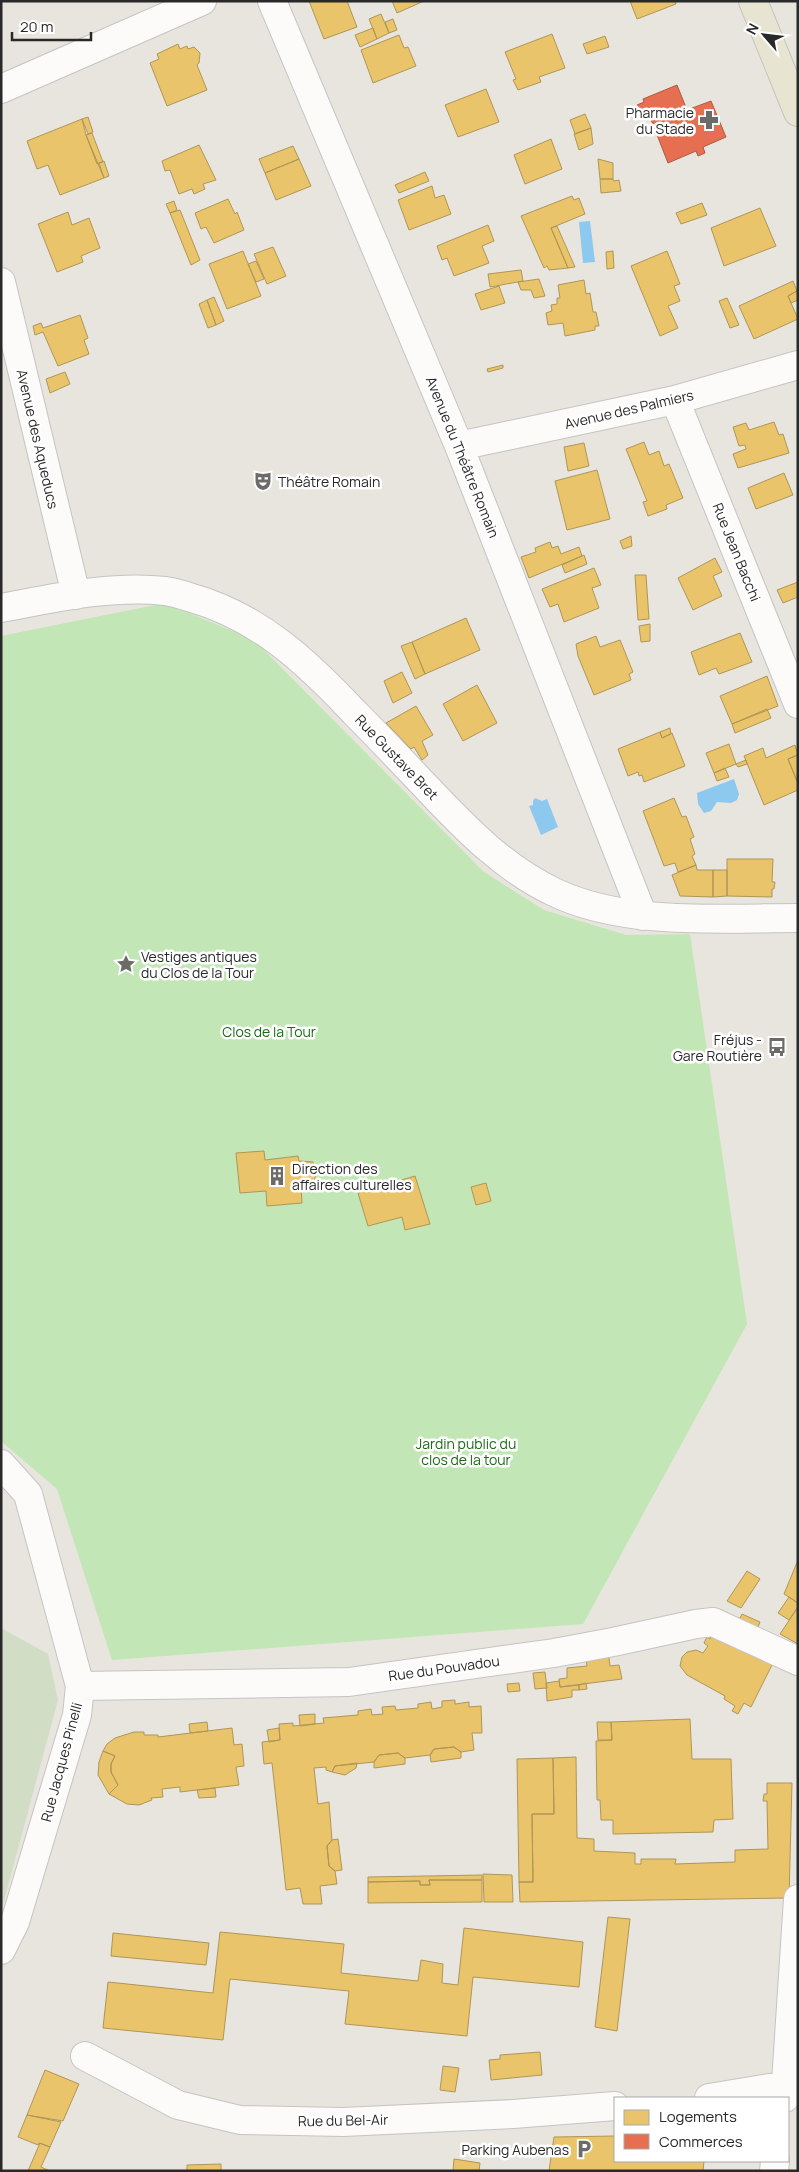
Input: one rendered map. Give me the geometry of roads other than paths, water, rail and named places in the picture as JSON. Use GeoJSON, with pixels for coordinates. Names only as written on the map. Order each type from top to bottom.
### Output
{"type":"FeatureCollection","features":[{"type":"Feature","properties":{"kind":"main road"},"geometry":{"type":"LineString","coordinates":[[753,1],[798,112]]}},
{"type":"Feature","properties":{"kind":"street"},"geometry":{"type":"LineString","coordinates":[[1,89],[202,1]]}},
{"type":"Feature","properties":{"kind":"street","name":"Avenue du Théâtre Romain"},"geometry":{"type":"LineString","coordinates":[[272,1],[460,446],[644,916]]}},
{"type":"Feature","properties":{"kind":"street","name":"Avenue des Aqueducs"},"geometry":{"type":"LineString","coordinates":[[1,282],[76,595]]}},
{"type":"Feature","properties":{"kind":"street","name":"Avenue des Palmiers"},"geometry":{"type":"LineString","coordinates":[[460,446],[675,400],[798,365]]}},
{"type":"Feature","properties":{"kind":"street","name":"Rue Jean Bacchi"},"geometry":{"type":"LineString","coordinates":[[675,400],[798,704]]}},
{"type":"Feature","properties":{"kind":"street","name":"Rue Gustave Bret"},"geometry":{"type":"LineString","coordinates":[[1,608],[76,595],[123,590],[166,591],[210,603],[251,622],[283,644],[316,672],[464,826],[510,866],[554,892],[597,909],[644,916],[798,918]]}},
{"type":"Feature","properties":{"kind":"street","name":"Rue Jacques Pinelli"},"geometry":{"type":"LineString","coordinates":[[1,1464],[28,1494],[80,1686],[76,1715],[15,1922],[1,1950]]}},
{"type":"Feature","properties":{"kind":"street","name":"Rue du Pouvadou"},"geometry":{"type":"LineString","coordinates":[[80,1686],[348,1682],[554,1653],[713,1622],[798,1661]]}},
{"type":"Feature","properties":{"kind":"street"},"geometry":{"type":"LineString","coordinates":[[718,2097],[790,2089],[791,1984],[798,1899]]}},
{"type":"Feature","properties":{"kind":"street","name":"Rue du Bel-Air"},"geometry":{"type":"LineString","coordinates":[[85,2056],[178,2105],[240,2120],[343,2122],[513,2114],[614,2106]]}},
{"type":"Feature","properties":{"kind":"water"},"geometry":{"type":"Polygon","coordinates":[[[590,221],[595,262],[583,263],[579,222],[590,221]]]}},
{"type":"Feature","properties":{"kind":"water"},"geometry":{"type":"Polygon","coordinates":[[[734,779],[739,794],[737,800],[731,803],[717,802],[711,811],[704,813],[698,804],[697,793],[734,779]]]}},
{"type":"Feature","properties":{"kind":"water"},"geometry":{"type":"Polygon","coordinates":[[[535,798],[542,801],[547,799],[558,827],[541,835],[529,806],[533,805],[535,798]]]}},
{"type":"Feature","properties":{"kind":"place","name":"Pharmacie du Stade"},"geometry":{"type":"Point","coordinates":[709,120]}},
{"type":"Feature","properties":{"kind":"place","name":"Théâtre Romain"},"geometry":{"type":"Point","coordinates":[263,481]}},
{"type":"Feature","properties":{"kind":"place","name":"Vestiges antiques du Clos de la Tour"},"geometry":{"type":"Point","coordinates":[126,964]}},
{"type":"Feature","properties":{"kind":"place","name":"Fréjus - Gare Routière"},"geometry":{"type":"Point","coordinates":[777,1047]}},
{"type":"Feature","properties":{"kind":"place","name":"Direction des affaires culturelles"},"geometry":{"type":"Point","coordinates":[277,1176]}},
{"type":"Feature","properties":{"kind":"place","name":"Parking Aubenas"},"geometry":{"type":"Point","coordinates":[584,2149]}},
{"type":"Feature","properties":{"kind":"park label","name":"Clos de la Tour"},"geometry":{"type":"Point","coordinates":[269,1031]}},
{"type":"Feature","properties":{"kind":"park label","name":"Jardin public du clos de la tour"},"geometry":{"type":"Point","coordinates":[466,1452]}}]}
